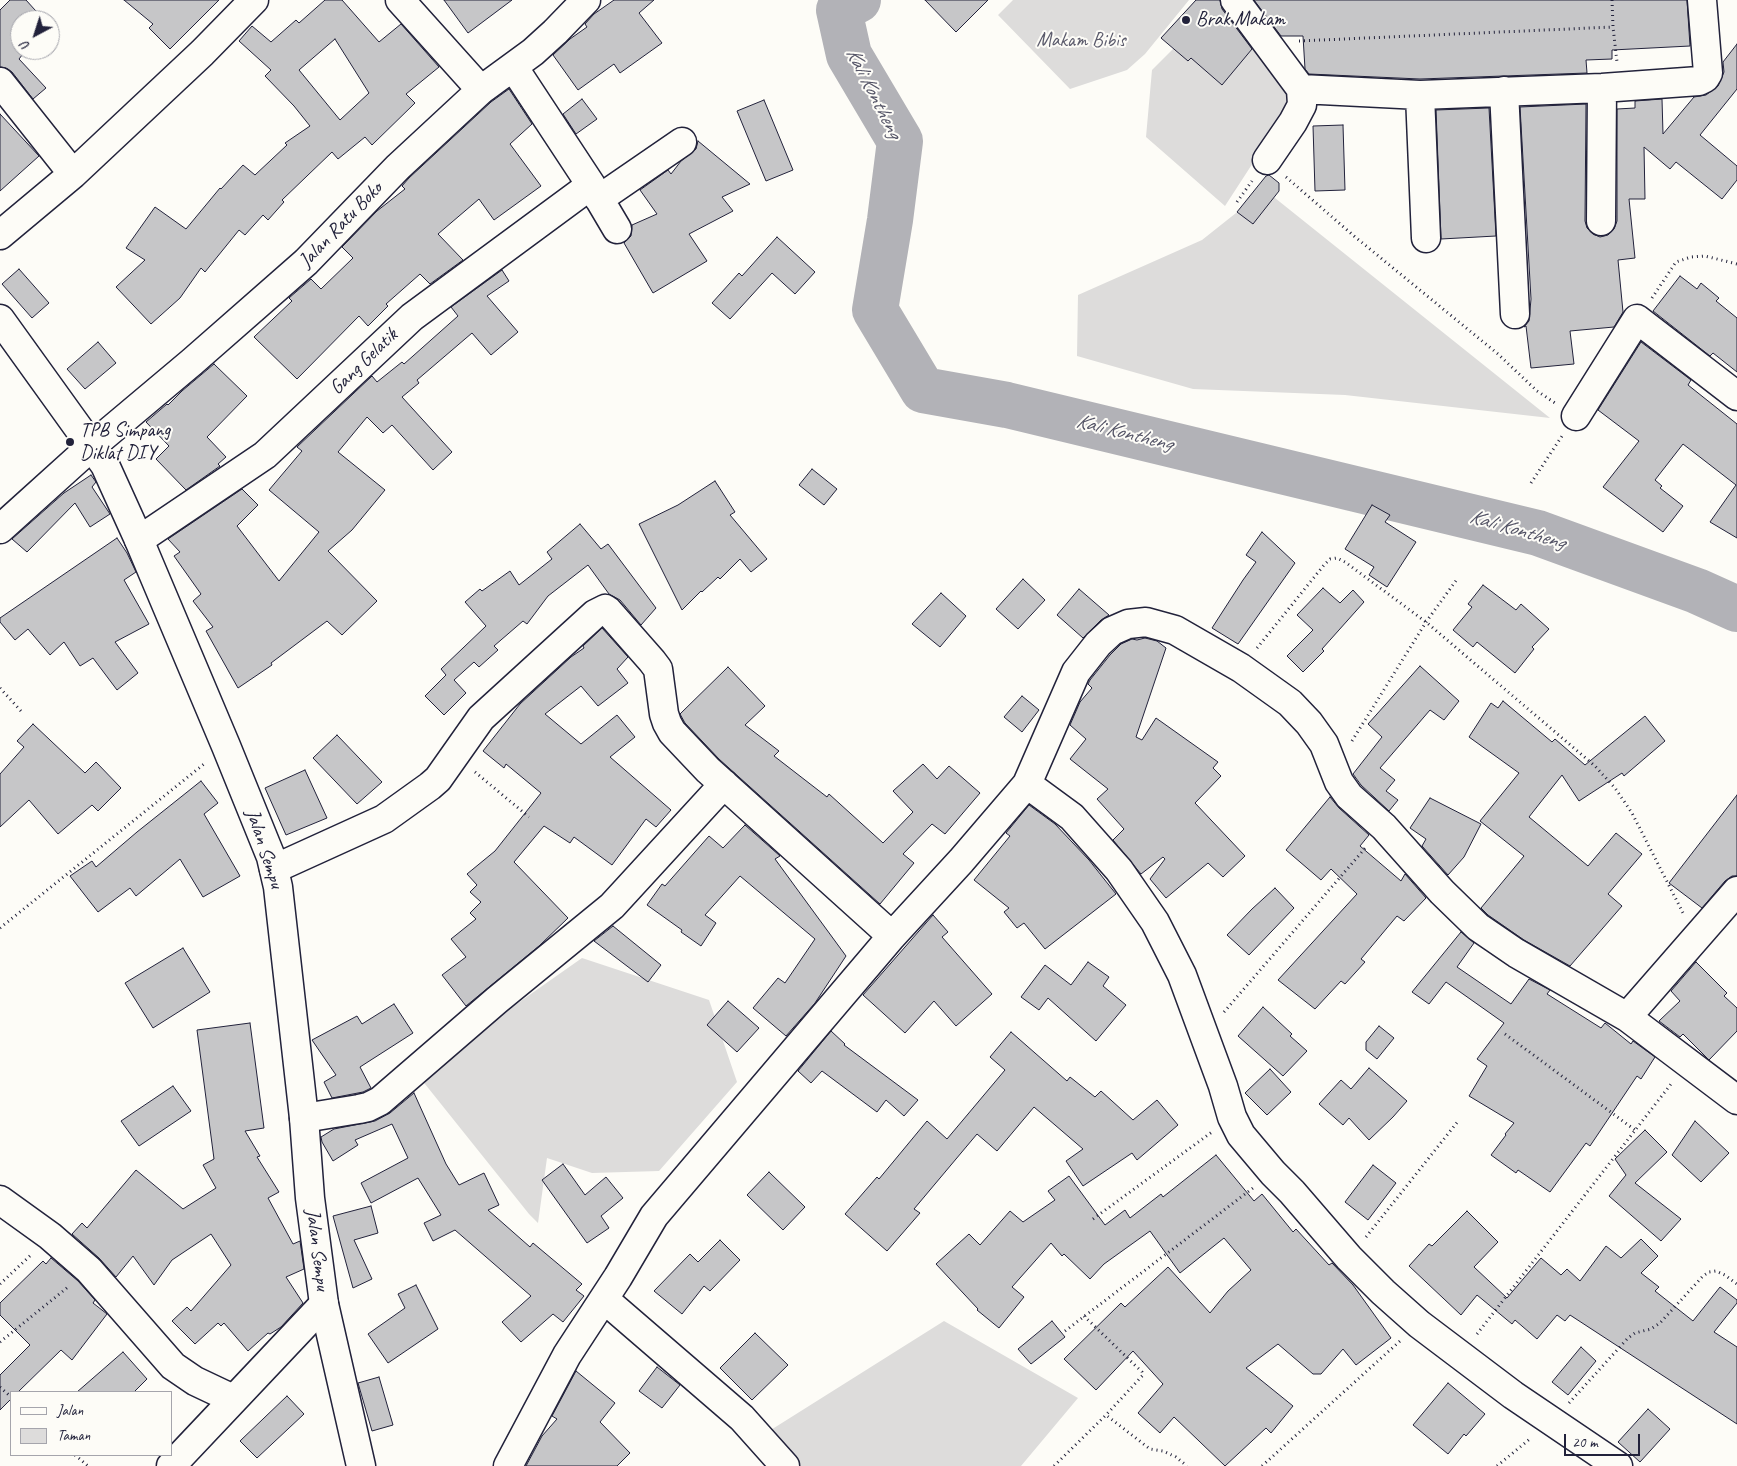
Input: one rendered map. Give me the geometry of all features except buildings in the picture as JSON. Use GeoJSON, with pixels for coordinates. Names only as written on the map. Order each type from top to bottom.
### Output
{"type":"FeatureCollection","features":[{"type":"Feature","properties":{"kind":"street"},"geometry":{"type":"LineString","coordinates":[[0,235],[73,174],[202,53],[254,0]]}},
{"type":"Feature","properties":{"kind":"street"},"geometry":{"type":"LineString","coordinates":[[400,0],[481,90]]}},
{"type":"Feature","properties":{"kind":"street","name":"Jalan Ratu Boko"},"geometry":{"type":"LineString","coordinates":[[0,529],[92,446],[192,362],[306,262],[398,167],[481,90],[514,68],[556,32],[586,0]]}},
{"type":"Feature","properties":{"kind":"street"},"geometry":{"type":"LineString","coordinates":[[1235,0],[1301,89],[1302,105],[1293,122],[1267,160]]}},
{"type":"Feature","properties":{"kind":"street"},"geometry":{"type":"LineString","coordinates":[[1301,89],[1420,95],[1611,87],[1699,80],[1705,78],[1708,72],[1702,0]]}},
{"type":"Feature","properties":{"kind":"street"},"geometry":{"type":"LineString","coordinates":[[514,68],[617,229]]}},
{"type":"Feature","properties":{"kind":"street"},"geometry":{"type":"LineString","coordinates":[[0,82],[73,174]]}},
{"type":"Feature","properties":{"kind":"street"},"geometry":{"type":"LineString","coordinates":[[1601,221],[1611,87]]}},
{"type":"Feature","properties":{"kind":"street"},"geometry":{"type":"LineString","coordinates":[[1504,91],[1515,314]]}},
{"type":"Feature","properties":{"kind":"street"},"geometry":{"type":"LineString","coordinates":[[1420,95],[1426,238]]}},
{"type":"Feature","properties":{"kind":"street","name":"Gang Gelatik"},"geometry":{"type":"LineString","coordinates":[[139,540],[265,456],[412,316],[595,192],[682,142]]}},
{"type":"Feature","properties":{"kind":"street","name":"Jalan Sempu"},"geometry":{"type":"LineString","coordinates":[[0,319],[105,465],[139,540],[271,857],[278,887],[304,1118],[310,1198],[324,1304],[362,1466]]}},
{"type":"Feature","properties":{"kind":"street"},"geometry":{"type":"LineString","coordinates":[[1576,416],[1637,319],[1737,396]]}},
{"type":"Feature","properties":{"kind":"street"},"geometry":{"type":"LineString","coordinates":[[274,869],[384,819],[430,786],[474,726],[595,614],[604,609],[658,669],[664,714],[672,732],[708,770],[892,936]]}},
{"type":"Feature","properties":{"kind":"street"},"geometry":{"type":"LineString","coordinates":[[508,1466],[567,1355],[618,1278],[654,1216],[892,936],[961,861],[1026,784],[1076,672],[1098,644],[1112,631],[1128,624],[1146,622],[1175,630],[1241,668],[1290,703],[1309,723],[1324,744],[1339,782],[1349,796],[1384,827],[1442,892],[1478,927],[1516,953],[1627,1017],[1737,1100]]}},
{"type":"Feature","properties":{"kind":"street"},"geometry":{"type":"LineString","coordinates":[[304,1118],[359,1109],[380,1101],[497,1000],[612,906],[724,784]]}},
{"type":"Feature","properties":{"kind":"street"},"geometry":{"type":"LineString","coordinates":[[1026,784],[1072,817],[1118,870],[1155,922],[1182,975],[1223,1086],[1232,1117],[1242,1135],[1273,1173],[1350,1258],[1383,1292],[1419,1324],[1513,1395],[1618,1466]]}},
{"type":"Feature","properties":{"kind":"street"},"geometry":{"type":"LineString","coordinates":[[1627,1017],[1737,891]]}},
{"type":"Feature","properties":{"kind":"street"},"geometry":{"type":"LineString","coordinates":[[0,1200],[50,1236],[89,1270],[173,1366],[195,1381],[233,1399]]}},
{"type":"Feature","properties":{"kind":"street"},"geometry":{"type":"LineString","coordinates":[[604,1299],[742,1418],[785,1466]]}},
{"type":"Feature","properties":{"kind":"street"},"geometry":{"type":"LineString","coordinates":[[170,1466],[324,1304]]}},
{"type":"Feature","properties":{"kind":"path"},"geometry":{"type":"LineString","coordinates":[[1611,87],[1612,0]]}},
{"type":"Feature","properties":{"kind":"path"},"geometry":{"type":"LineString","coordinates":[[1262,34],[1298,40],[1613,27]]}},
{"type":"Feature","properties":{"kind":"path"},"geometry":{"type":"LineString","coordinates":[[1267,160],[1354,236],[1498,354],[1547,398]]}},
{"type":"Feature","properties":{"kind":"path"},"geometry":{"type":"LineString","coordinates":[[1637,319],[1676,262],[1691,257],[1705,256],[1737,264]]}},
{"type":"Feature","properties":{"kind":"path"},"geometry":{"type":"LineString","coordinates":[[1530,483],[1576,416]]}},
{"type":"Feature","properties":{"kind":"path"},"geometry":{"type":"LineString","coordinates":[[1241,668],[1330,559],[1337,558],[1346,562],[1426,622],[1595,766],[1615,788],[1632,812],[1696,939]]}},
{"type":"Feature","properties":{"kind":"path"},"geometry":{"type":"LineString","coordinates":[[1334,770],[1426,622],[1458,578]]}},
{"type":"Feature","properties":{"kind":"path"},"geometry":{"type":"LineString","coordinates":[[0,688],[21,711]]}},
{"type":"Feature","properties":{"kind":"path"},"geometry":{"type":"LineString","coordinates":[[0,928],[226,746]]}},
{"type":"Feature","properties":{"kind":"path"},"geometry":{"type":"LineString","coordinates":[[454,755],[529,817]]}},
{"type":"Feature","properties":{"kind":"path"},"geometry":{"type":"LineString","coordinates":[[1204,1035],[1384,827]]}},
{"type":"Feature","properties":{"kind":"path"},"geometry":{"type":"LineString","coordinates":[[1505,1034],[1636,1130]]}},
{"type":"Feature","properties":{"kind":"path"},"geometry":{"type":"LineString","coordinates":[[1460,1355],[1688,1062]]}},
{"type":"Feature","properties":{"kind":"path"},"geometry":{"type":"LineString","coordinates":[[1093,1218],[1232,1117]]}},
{"type":"Feature","properties":{"kind":"path"},"geometry":{"type":"LineString","coordinates":[[1350,1258],[1459,1120]]}},
{"type":"Feature","properties":{"kind":"path"},"geometry":{"type":"LineString","coordinates":[[1065,1331],[1273,1173]]}},
{"type":"Feature","properties":{"kind":"path"},"geometry":{"type":"LineString","coordinates":[[0,1284],[50,1236]]}},
{"type":"Feature","properties":{"kind":"path"},"geometry":{"type":"LineString","coordinates":[[0,1342],[89,1270]]}},
{"type":"Feature","properties":{"kind":"path"},"geometry":{"type":"LineString","coordinates":[[1497,1466],[1552,1421],[1628,1338],[1635,1333],[1652,1329],[1660,1323],[1703,1276],[1709,1272],[1716,1271],[1737,1284]]}},
{"type":"Feature","properties":{"kind":"path"},"geometry":{"type":"LineString","coordinates":[[1054,1466],[1106,1415],[1143,1375],[1084,1316]]}},
{"type":"Feature","properties":{"kind":"path"},"geometry":{"type":"LineString","coordinates":[[1262,1466],[1419,1324]]}},
{"type":"Feature","properties":{"kind":"path"},"geometry":{"type":"LineString","coordinates":[[0,1387],[10,1396]]}},
{"type":"Feature","properties":{"kind":"path"},"geometry":{"type":"LineString","coordinates":[[1106,1415],[1150,1449],[1163,1451],[1176,1457],[1187,1466]]}},
{"type":"Feature","properties":{"kind":"path"},"geometry":{"type":"LineString","coordinates":[[76,1456],[88,1466]]}},
{"type":"Feature","properties":{"kind":"green space","name":"Makam Bibis"},"geometry":{"type":"Polygon","coordinates":[[[1013,0],[1189,0],[1145,54],[1127,70],[1070,89],[998,15],[1013,0]]]}},
{"type":"Feature","properties":{"kind":"green space"},"geometry":{"type":"Polygon","coordinates":[[[1220,2],[1295,98],[1225,206],[1146,137],[1152,70],[1220,2]]]}},
{"type":"Feature","properties":{"kind":"green space"},"geometry":{"type":"Polygon","coordinates":[[[1265,190],[1550,418],[1345,395],[1193,389],[1077,356],[1078,295],[1202,240],[1265,190]]]}},
{"type":"Feature","properties":{"kind":"green space"},"geometry":{"type":"Polygon","coordinates":[[[582,958],[709,1000],[737,1082],[659,1171],[592,1173],[547,1158],[538,1223],[417,1074],[582,958]]]}},
{"type":"Feature","properties":{"kind":"green space"},"geometry":{"type":"Polygon","coordinates":[[[944,1321],[1078,1398],[1021,1466],[794,1466],[766,1433],[944,1321]]]}},
{"type":"Feature","properties":{"kind":"waterway","name":"Kali Kontheng"},"geometry":{"type":"LineString","coordinates":[[858,0],[839,10],[849,55],[900,141],[890,220],[875,310],[923,390],[1007,405],[1538,533],[1697,591],[1737,609]]}},
{"type":"Feature","properties":{"kind":"place","name":"Brak Makam"},"geometry":{"type":"Point","coordinates":[1186,20]}},
{"type":"Feature","properties":{"kind":"place","name":"TPB Simpang Diklat DIY"},"geometry":{"type":"Point","coordinates":[70,442]}}]}
